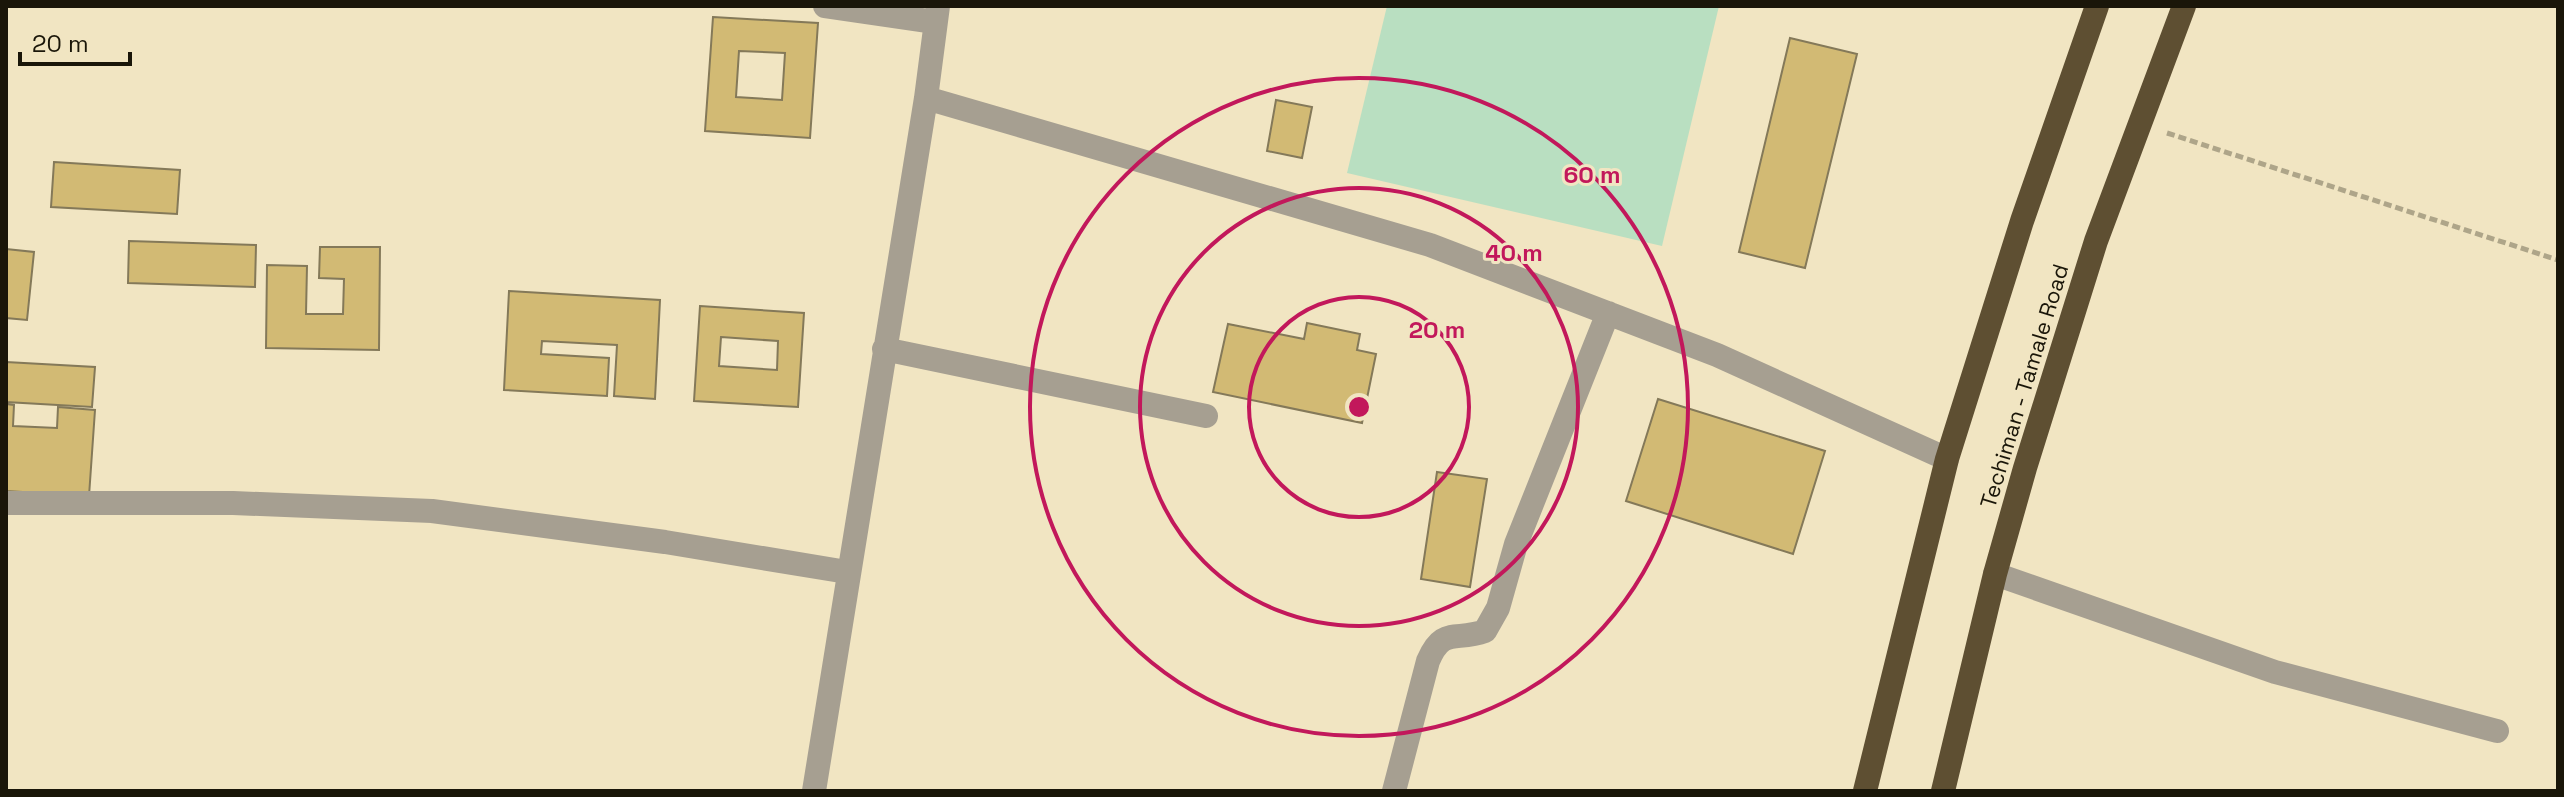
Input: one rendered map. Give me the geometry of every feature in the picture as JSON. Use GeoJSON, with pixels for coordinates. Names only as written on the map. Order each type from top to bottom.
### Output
{"type":"FeatureCollection","features":[{"type":"Feature","properties":{"kind":"highway"},"geometry":{"type":"LineString","coordinates":[[1865,791],[1947,459],[2022,221],[2097,6]]}},
{"type":"Feature","properties":{"kind":"highway","name":"Techiman - Tamale Road"},"geometry":{"type":"LineString","coordinates":[[1943,791],[1995,574],[2025,468],[2096,241],[2184,6]]}},
{"type":"Feature","properties":{"kind":"street"},"geometry":{"type":"LineString","coordinates":[[814,791],[926,98],[936,14],[825,6]]}},
{"type":"Feature","properties":{"kind":"street"},"geometry":{"type":"LineString","coordinates":[[926,98],[1430,245],[1717,355],[1947,459]]}},
{"type":"Feature","properties":{"kind":"street"},"geometry":{"type":"LineString","coordinates":[[1394,791],[1428,661],[1435,645],[1445,637],[1471,636],[1485,631],[1498,608],[1516,544],[1608,313]]}},
{"type":"Feature","properties":{"kind":"street"},"geometry":{"type":"LineString","coordinates":[[884,349],[1206,416]]}},
{"type":"Feature","properties":{"kind":"street"},"geometry":{"type":"LineString","coordinates":[[6,503],[233,503],[432,511],[665,542],[847,572]]}},
{"type":"Feature","properties":{"kind":"street"},"geometry":{"type":"LineString","coordinates":[[1995,574],[2275,672],[2497,731]]}},
{"type":"Feature","properties":{"kind":"path"},"geometry":{"type":"LineString","coordinates":[[2142,125],[2558,260]]}},
{"type":"Feature","properties":{"kind":"green space"},"geometry":{"type":"Polygon","coordinates":[[[1387,6],[1719,6],[1662,246],[1347,173],[1387,6]]]}},
{"type":"Feature","properties":{"kind":"building"},"geometry":{"type":"Polygon","coordinates":[[[713,17],[818,23],[810,138],[705,131],[713,17]],[[739,51],[736,97],[782,100],[785,53],[739,51]]]}},
{"type":"Feature","properties":{"kind":"building"},"geometry":{"type":"Polygon","coordinates":[[[1790,38],[1857,54],[1805,268],[1739,252],[1790,38]]]}},
{"type":"Feature","properties":{"kind":"building"},"geometry":{"type":"Polygon","coordinates":[[[1276,100],[1312,107],[1302,158],[1267,151],[1276,100]]]}},
{"type":"Feature","properties":{"kind":"building"},"geometry":{"type":"Polygon","coordinates":[[[54,162],[180,170],[177,214],[51,207],[54,162]]]}},
{"type":"Feature","properties":{"kind":"building"},"geometry":{"type":"Polygon","coordinates":[[[129,241],[256,245],[255,287],[128,283],[129,241]]]}},
{"type":"Feature","properties":{"kind":"building"},"geometry":{"type":"Polygon","coordinates":[[[320,247],[380,247],[379,350],[266,348],[267,265],[307,266],[306,314],[343,314],[344,279],[319,278],[320,247]]]}},
{"type":"Feature","properties":{"kind":"building"},"geometry":{"type":"Polygon","coordinates":[[[6,249],[34,252],[27,320],[6,318],[6,249]]]}},
{"type":"Feature","properties":{"kind":"building"},"geometry":{"type":"Polygon","coordinates":[[[509,291],[660,300],[655,399],[614,396],[617,345],[542,341],[541,354],[609,358],[607,396],[504,390],[509,291]]]}},
{"type":"Feature","properties":{"kind":"building"},"geometry":{"type":"Polygon","coordinates":[[[700,306],[804,313],[798,407],[694,401],[700,306]],[[721,337],[719,366],[777,370],[778,341],[721,337]]]}},
{"type":"Feature","properties":{"kind":"building"},"geometry":{"type":"Polygon","coordinates":[[[1307,323],[1360,334],[1357,350],[1376,354],[1362,423],[1213,392],[1228,324],[1304,339],[1307,323]]]}},
{"type":"Feature","properties":{"kind":"building"},"geometry":{"type":"Polygon","coordinates":[[[6,362],[95,367],[92,407],[6,402],[6,362]]]}},
{"type":"Feature","properties":{"kind":"building"},"geometry":{"type":"Polygon","coordinates":[[[1658,399],[1825,451],[1793,554],[1626,501],[1658,399]]]}},
{"type":"Feature","properties":{"kind":"building"},"geometry":{"type":"Polygon","coordinates":[[[6,404],[14,405],[13,426],[57,428],[58,407],[95,410],[89,496],[6,491],[6,404]]]}},
{"type":"Feature","properties":{"kind":"building"},"geometry":{"type":"Polygon","coordinates":[[[1437,472],[1487,479],[1470,587],[1421,579],[1437,472]]]}}]}
